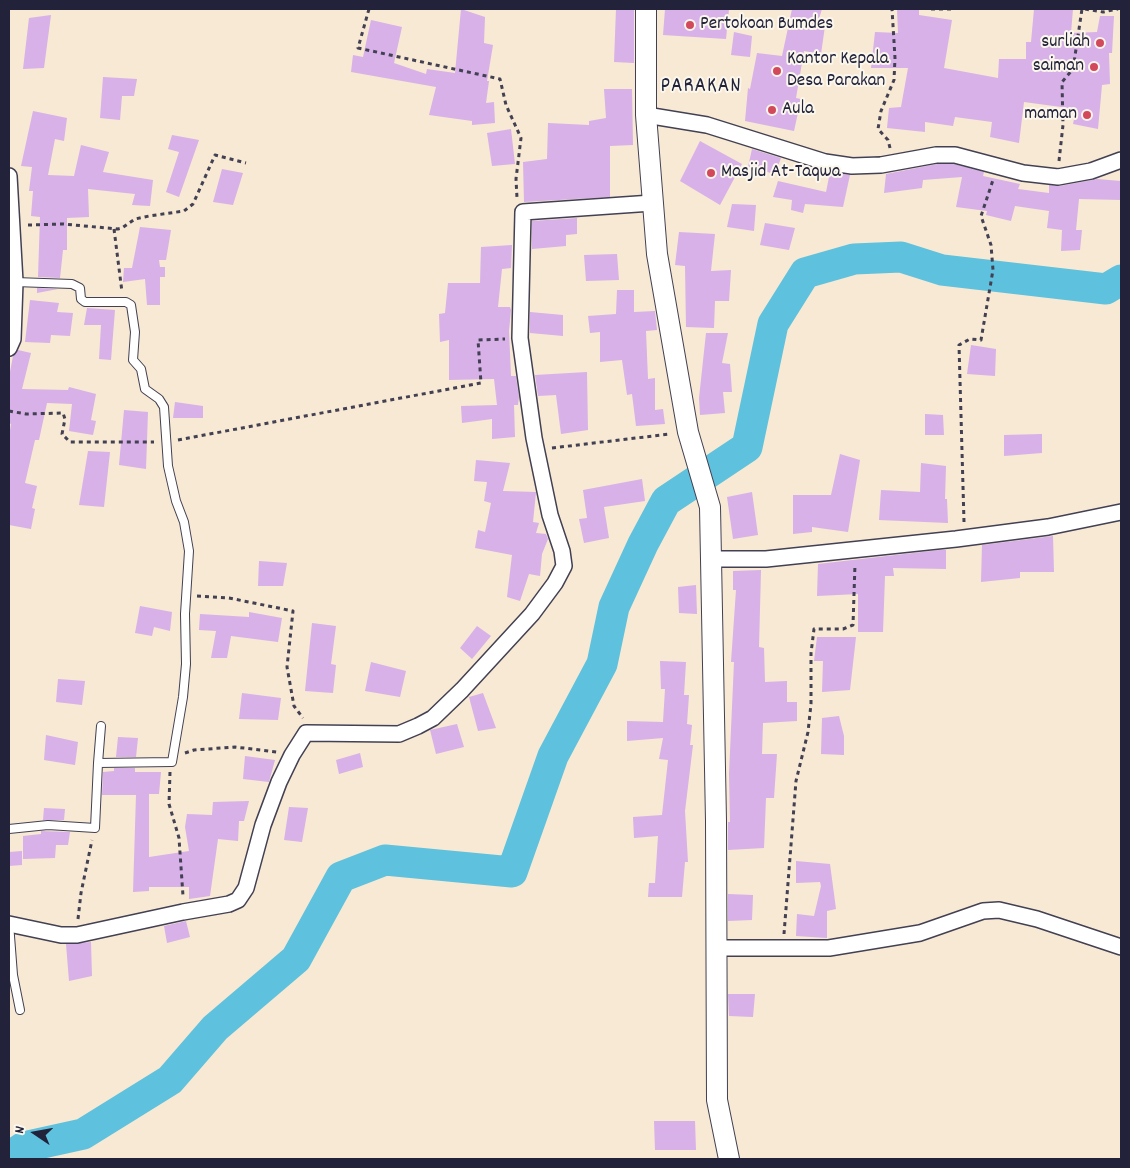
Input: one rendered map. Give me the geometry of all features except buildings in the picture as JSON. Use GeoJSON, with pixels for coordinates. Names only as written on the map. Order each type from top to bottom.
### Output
{"type":"FeatureCollection","features":[{"type":"Feature","properties":{"kind":"street"},"geometry":{"type":"LineString","coordinates":[[646,9],[646,115],[657,254],[688,432],[710,507],[716,821],[716,1100],[729,1159]]}},
{"type":"Feature","properties":{"kind":"street"},"geometry":{"type":"LineString","coordinates":[[646,115],[707,125],[825,162],[852,166],[894,163],[936,155],[956,155],[1023,173],[1058,177],[1092,171],[1121,160]]}},
{"type":"Feature","properties":{"kind":"street"},"geometry":{"type":"LineString","coordinates":[[9,176],[15,282],[13,339],[9,348]]}},
{"type":"Feature","properties":{"kind":"street"},"geometry":{"type":"LineString","coordinates":[[9,924],[45,932],[77,935],[229,904],[238,900],[246,888],[263,825],[292,755],[306,733],[399,734],[418,726],[433,718],[462,690],[532,614],[555,583],[564,566],[562,551],[550,515],[537,449],[520,338],[523,212],[652,203]]}},
{"type":"Feature","properties":{"kind":"street"},"geometry":{"type":"LineString","coordinates":[[710,559],[766,559],[964,538],[1048,527],[1121,512]]}},
{"type":"Feature","properties":{"kind":"street"},"geometry":{"type":"LineString","coordinates":[[716,948],[782,950],[829,948],[920,933],[983,910],[1000,910],[1037,919],[1121,947]]}},
{"type":"Feature","properties":{"kind":"lane"},"geometry":{"type":"LineString","coordinates":[[15,282],[72,284],[80,288],[81,299],[85,302],[126,302],[131,306],[134,314],[133,360],[141,369],[145,389],[159,399],[164,407],[165,443],[170,478],[184,522],[188,551],[184,689],[172,762],[98,763]]}},
{"type":"Feature","properties":{"kind":"lane"},"geometry":{"type":"LineString","coordinates":[[9,829],[48,825],[95,828],[101,726]]}},
{"type":"Feature","properties":{"kind":"lane"},"geometry":{"type":"LineString","coordinates":[[9,924],[13,975],[20,1010]]}},
{"type":"Feature","properties":{"kind":"path"},"geometry":{"type":"LineString","coordinates":[[370,9],[358,48],[500,79],[506,105],[521,138],[516,179],[517,198],[523,212]]}},
{"type":"Feature","properties":{"kind":"path"},"geometry":{"type":"LineString","coordinates":[[892,9],[896,58],[894,80],[881,111],[878,128],[888,140],[894,163]]}},
{"type":"Feature","properties":{"kind":"path"},"geometry":{"type":"LineString","coordinates":[[931,9],[954,9]]}},
{"type":"Feature","properties":{"kind":"path"},"geometry":{"type":"LineString","coordinates":[[1058,177],[1063,125],[1062,82],[1073,68],[1083,9],[1103,12],[1118,9]]}},
{"type":"Feature","properties":{"kind":"path"},"geometry":{"type":"LineString","coordinates":[[12,224],[63,224],[114,229],[122,228],[135,219],[184,212],[193,204],[215,155],[246,162]]}},
{"type":"Feature","properties":{"kind":"path"},"geometry":{"type":"LineString","coordinates":[[964,538],[964,477],[961,390],[958,362],[959,345],[970,339],[981,340],[993,270],[991,245],[981,216],[999,165]]}},
{"type":"Feature","properties":{"kind":"path"},"geometry":{"type":"LineString","coordinates":[[114,229],[121,289],[126,302]]}},
{"type":"Feature","properties":{"kind":"path"},"geometry":{"type":"LineString","coordinates":[[9,411],[26,414],[63,413],[66,419],[62,434],[70,442],[165,443],[481,383],[478,340],[520,338]]}},
{"type":"Feature","properties":{"kind":"path"},"geometry":{"type":"LineString","coordinates":[[537,449],[688,432]]}},
{"type":"Feature","properties":{"kind":"path"},"geometry":{"type":"LineString","coordinates":[[782,950],[796,781],[808,732],[811,704],[811,653],[814,629],[843,629],[853,625],[856,549]]}},
{"type":"Feature","properties":{"kind":"path"},"geometry":{"type":"LineString","coordinates":[[186,596],[222,597],[293,611],[287,667],[294,706],[302,717],[306,733]]}},
{"type":"Feature","properties":{"kind":"path"},"geometry":{"type":"LineString","coordinates":[[183,912],[179,838],[176,821],[169,804],[172,762],[194,750],[235,747],[292,755]]}},
{"type":"Feature","properties":{"kind":"path"},"geometry":{"type":"LineString","coordinates":[[77,935],[81,893],[95,828]]}},
{"type":"Feature","properties":{"kind":"waterway"},"geometry":{"type":"LineString","coordinates":[[9,1157],[24,1147],[83,1134],[170,1080],[215,1028],[296,959],[341,877],[385,860],[512,872],[553,756],[602,664],[614,607],[643,544],[666,501],[747,447],[773,324],[805,273],[854,259],[901,257],[942,270],[1106,289],[1121,280]]}},
{"type":"Feature","properties":{"kind":"place","name":"Pertokoan Bumdes"},"geometry":{"type":"Point","coordinates":[690,25]}},
{"type":"Feature","properties":{"kind":"place","name":"surliah"},"geometry":{"type":"Point","coordinates":[1100,43]}},
{"type":"Feature","properties":{"kind":"place","name":"saiman"},"geometry":{"type":"Point","coordinates":[1094,67]}},
{"type":"Feature","properties":{"kind":"place","name":"Kantor Kepala Desa Parakan"},"geometry":{"type":"Point","coordinates":[777,71]}},
{"type":"Feature","properties":{"kind":"place","name":"Aula"},"geometry":{"type":"Point","coordinates":[772,110]}},
{"type":"Feature","properties":{"kind":"place","name":"maman"},"geometry":{"type":"Point","coordinates":[1087,115]}},
{"type":"Feature","properties":{"kind":"place","name":"Masjid At-Taqwa"},"geometry":{"type":"Point","coordinates":[711,173]}},
{"type":"Feature","properties":{"kind":"district","name":"PARAKAN"},"geometry":{"type":"Point","coordinates":[701,88]}}]}
